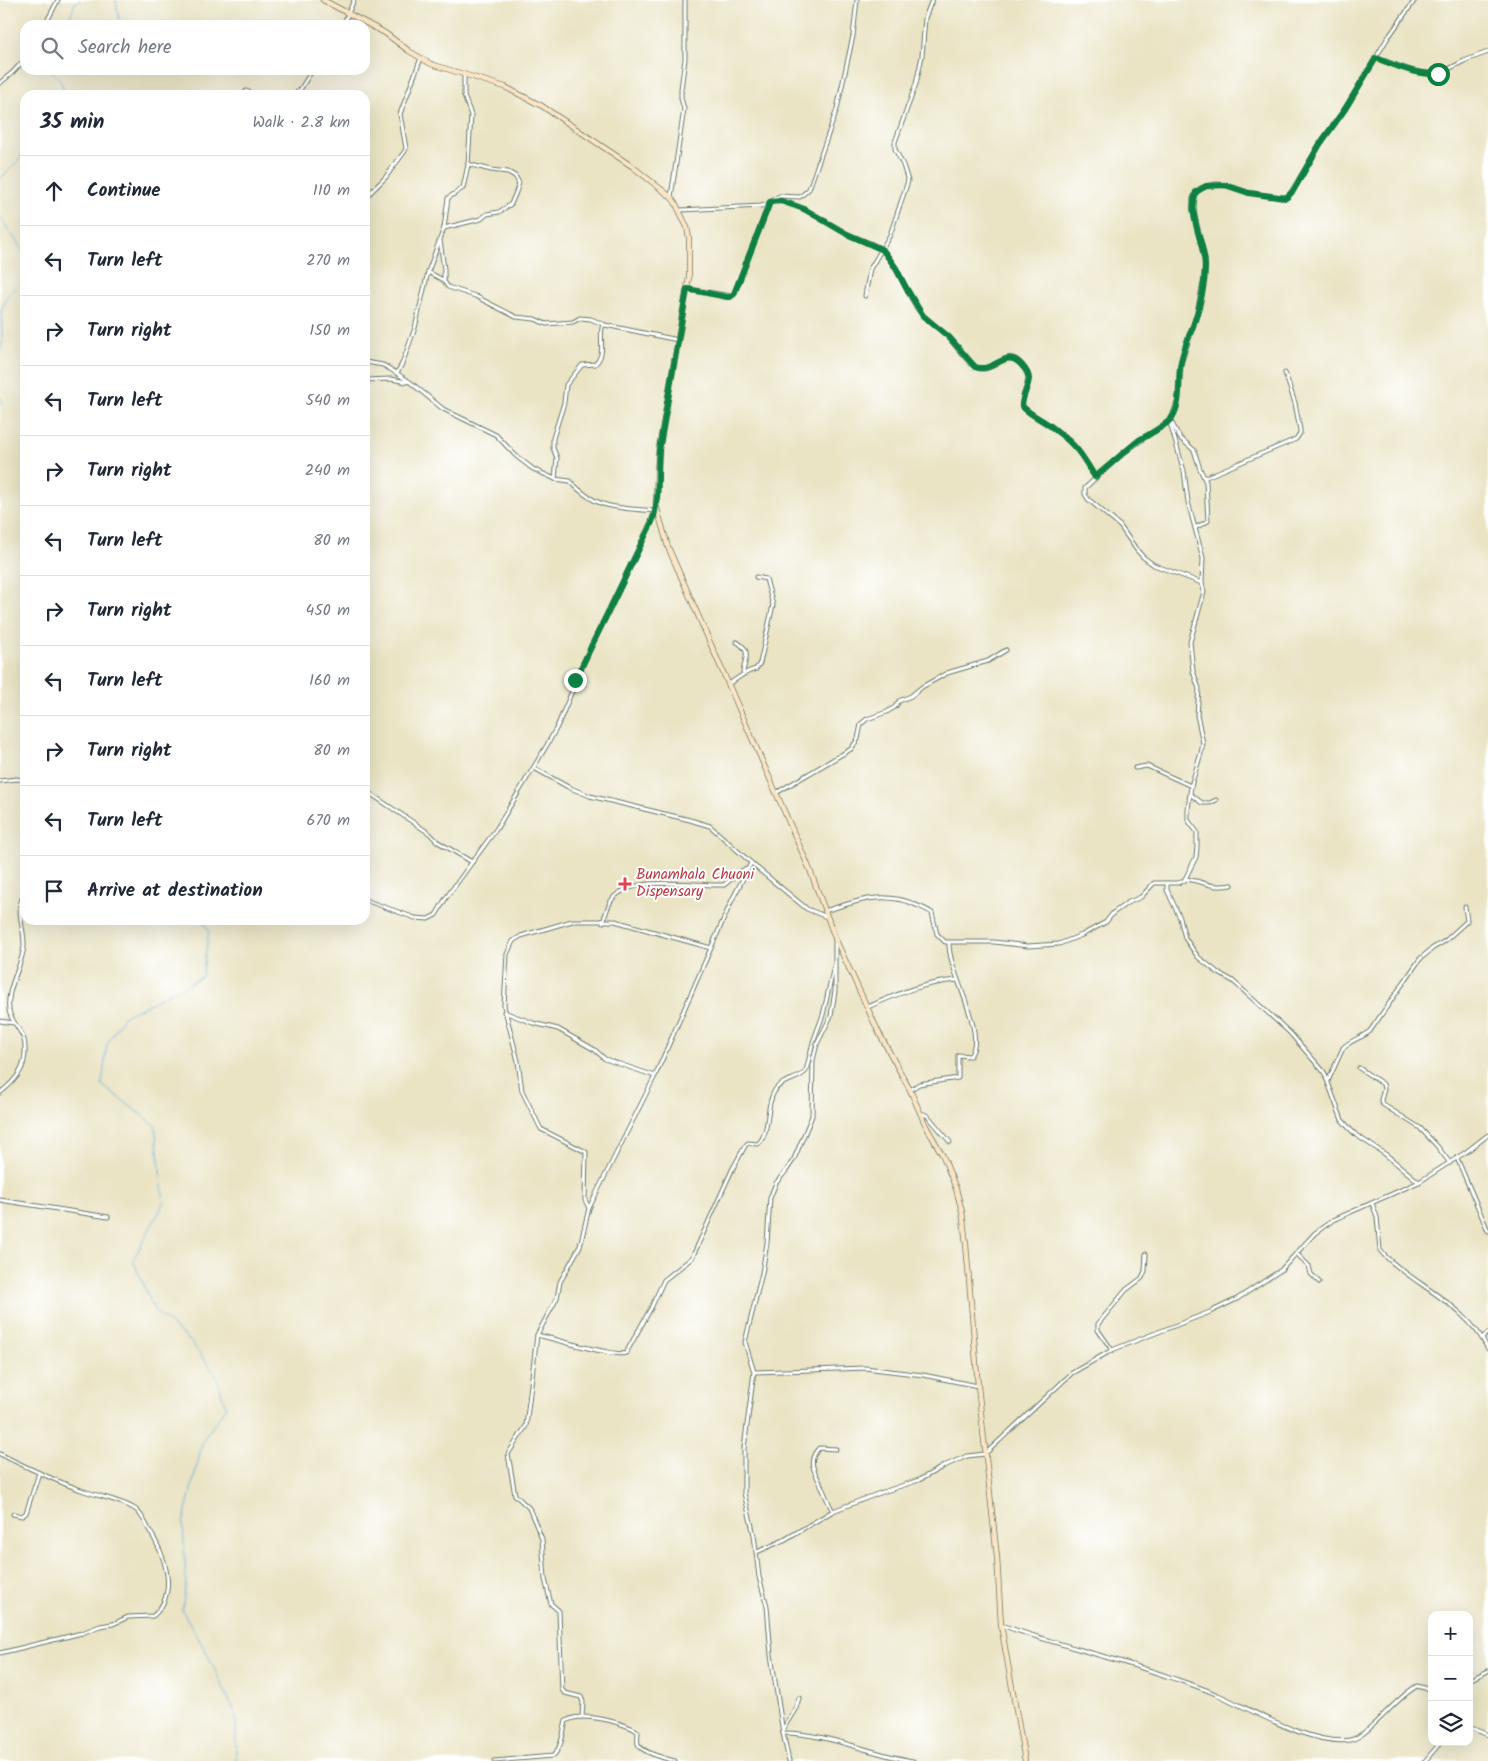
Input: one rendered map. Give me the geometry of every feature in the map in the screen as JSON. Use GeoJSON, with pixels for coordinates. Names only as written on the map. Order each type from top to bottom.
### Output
{"type":"FeatureCollection","features":[{"type":"Feature","properties":{"kind":"street"},"geometry":{"type":"LineString","coordinates":[[48,20],[58,0]]}},
{"type":"Feature","properties":{"kind":"street"},"geometry":{"type":"LineString","coordinates":[[323,0],[360,20]]}},
{"type":"Feature","properties":{"kind":"street"},"geometry":{"type":"LineString","coordinates":[[345,20],[354,0]]}},
{"type":"Feature","properties":{"kind":"street"},"geometry":{"type":"LineString","coordinates":[[671,196],[684,109],[681,98],[681,86],[685,59],[685,0]]}},
{"type":"Feature","properties":{"kind":"street"},"geometry":{"type":"LineString","coordinates":[[681,210],[761,206],[779,196],[800,197],[809,189],[838,109],[853,36],[857,0]]}},
{"type":"Feature","properties":{"kind":"street"},"geometry":{"type":"LineString","coordinates":[[865,296],[870,269],[883,250],[890,235],[908,181],[895,149],[895,142],[916,84],[922,56],[925,18],[932,0]]}},
{"type":"Feature","properties":{"kind":"street"},"geometry":{"type":"LineString","coordinates":[[1202,583],[1154,565],[1144,557],[1120,526],[1096,507],[1085,494],[1087,485],[1139,441],[1170,420],[1176,410],[1180,363],[1196,318],[1204,280],[1203,249],[1193,209],[1193,200],[1196,192],[1206,186],[1217,184],[1230,186],[1249,193],[1281,198],[1289,196],[1387,39],[1416,0]]}},
{"type":"Feature","properties":{"kind":"street"},"geometry":{"type":"LineString","coordinates":[[370,25],[385,33],[431,64],[506,87],[542,106],[620,157],[671,196],[681,210],[689,238],[689,277],[659,450],[656,509],[668,548],[810,870],[835,938],[888,1050],[947,1166],[962,1211],[978,1386],[997,1557],[1001,1625],[1025,1761]]}},
{"type":"Feature","properties":{"kind":"street"},"geometry":{"type":"LineString","coordinates":[[1376,58],[1413,71],[1432,74],[1443,72],[1464,61],[1488,52]]}},
{"type":"Feature","properties":{"kind":"street"},"geometry":{"type":"LineString","coordinates":[[370,193],[385,178],[405,151],[400,114],[421,58]]}},
{"type":"Feature","properties":{"kind":"street"},"geometry":{"type":"LineString","coordinates":[[0,83],[20,64]]}},
{"type":"Feature","properties":{"kind":"street"},"geometry":{"type":"LineString","coordinates":[[300,90],[309,75]]}},
{"type":"Feature","properties":{"kind":"street"},"geometry":{"type":"LineString","coordinates":[[397,373],[415,328],[428,272],[444,228],[448,198],[463,188],[468,164],[471,115],[464,96],[464,75]]}},
{"type":"Feature","properties":{"kind":"street"},"geometry":{"type":"LineString","coordinates":[[444,228],[481,219],[487,214],[499,212],[513,201],[518,183],[515,176],[508,172],[468,164]]}},
{"type":"Feature","properties":{"kind":"street"},"geometry":{"type":"LineString","coordinates":[[770,202],[781,201],[804,209],[847,234],[883,250],[896,268],[923,316],[949,337],[975,367],[987,368],[1007,358],[1015,359],[1021,364],[1029,378],[1022,406],[1032,415],[1053,427],[1077,448],[1095,477]]}},
{"type":"Feature","properties":{"kind":"street"},"geometry":{"type":"LineString","coordinates":[[687,289],[727,297],[734,294],[770,202]]}},
{"type":"Feature","properties":{"kind":"street"},"geometry":{"type":"LineString","coordinates":[[440,240],[444,282]]}},
{"type":"Feature","properties":{"kind":"street"},"geometry":{"type":"LineString","coordinates":[[428,272],[444,282],[448,287],[475,296],[516,317],[535,319],[546,324],[573,322],[580,318],[591,319],[603,324],[678,340]]}},
{"type":"Feature","properties":{"kind":"street"},"geometry":{"type":"LineString","coordinates":[[555,479],[557,458],[553,448],[553,438],[564,403],[566,386],[582,365],[595,364],[599,360],[602,351],[601,328],[603,324]]}},
{"type":"Feature","properties":{"kind":"street"},"geometry":{"type":"LineString","coordinates":[[370,363],[383,365],[397,373],[443,409],[496,435],[516,456],[533,468],[555,479],[569,481],[585,496],[598,503],[622,508],[656,509]]}},
{"type":"Feature","properties":{"kind":"street"},"geometry":{"type":"LineString","coordinates":[[1204,478],[1296,439],[1300,430],[1295,403],[1285,373]]}},
{"type":"Feature","properties":{"kind":"street"},"geometry":{"type":"LineString","coordinates":[[370,380],[410,382]]}},
{"type":"Feature","properties":{"kind":"street"},"geometry":{"type":"LineString","coordinates":[[1170,420],[1180,438],[1194,450],[1207,487],[1208,521],[1195,528]]}},
{"type":"Feature","properties":{"kind":"street"},"geometry":{"type":"LineString","coordinates":[[825,911],[872,898],[900,898],[932,913],[937,934],[941,940],[949,943],[981,941],[1014,943],[1028,946],[1059,944],[1080,936],[1106,922],[1113,913],[1127,903],[1141,898],[1154,883],[1178,884],[1185,879],[1196,857],[1198,847],[1197,832],[1188,818],[1191,786],[1203,748],[1197,715],[1199,689],[1190,654],[1192,633],[1204,592],[1202,583],[1203,558],[1188,502],[1184,470],[1170,420]]}},
{"type":"Feature","properties":{"kind":"street"},"geometry":{"type":"LineString","coordinates":[[370,902],[415,918],[432,918],[436,915],[497,828],[557,727],[588,652],[656,509]]}},
{"type":"Feature","properties":{"kind":"street"},"geometry":{"type":"LineString","coordinates":[[743,673],[756,669],[759,666],[773,606],[766,579],[756,577]]}},
{"type":"Feature","properties":{"kind":"street"},"geometry":{"type":"LineString","coordinates":[[728,684],[738,679],[743,673],[746,653],[743,646],[737,642]]}},
{"type":"Feature","properties":{"kind":"street"},"geometry":{"type":"LineString","coordinates":[[776,793],[851,749],[858,739],[862,724],[867,719],[887,712],[922,687],[947,673],[988,661],[1006,650]]}},
{"type":"Feature","properties":{"kind":"street"},"geometry":{"type":"LineString","coordinates":[[1135,768],[1147,766],[1191,786]]}},
{"type":"Feature","properties":{"kind":"street"},"geometry":{"type":"LineString","coordinates":[[534,768],[590,796],[702,823],[718,833],[807,909],[827,917]]}},
{"type":"Feature","properties":{"kind":"street"},"geometry":{"type":"LineString","coordinates":[[0,781],[20,779]]}},
{"type":"Feature","properties":{"kind":"street"},"geometry":{"type":"LineString","coordinates":[[370,793],[429,833],[438,842],[472,862]]}},
{"type":"Feature","properties":{"kind":"street"},"geometry":{"type":"LineString","coordinates":[[1190,794],[1202,803],[1210,803],[1216,800]]}},
{"type":"Feature","properties":{"kind":"street"},"geometry":{"type":"LineString","coordinates":[[582,1717],[583,1702],[581,1697],[565,1693],[562,1690],[559,1611],[551,1604],[545,1579],[542,1539],[529,1508],[515,1495],[508,1459],[512,1446],[526,1426],[537,1335],[557,1298],[560,1282],[580,1246],[589,1208],[655,1076],[711,948],[751,863]]}},
{"type":"Feature","properties":{"kind":"street"},"geometry":{"type":"LineString","coordinates":[[604,922],[612,899],[629,889],[654,884],[724,885],[741,871],[748,869]]}},
{"type":"Feature","properties":{"kind":"street"},"geometry":{"type":"LineString","coordinates":[[1185,879],[1196,880],[1212,887],[1232,885]]}},
{"type":"Feature","properties":{"kind":"street"},"geometry":{"type":"LineString","coordinates":[[1167,884],[1167,890],[1179,916],[1185,938],[1198,957],[1217,972],[1233,981],[1290,1033],[1324,1071],[1342,1120],[1353,1132],[1385,1154],[1419,1182]]}},
{"type":"Feature","properties":{"kind":"street"},"geometry":{"type":"LineString","coordinates":[[1328,1081],[1346,1044],[1370,1031],[1420,959],[1445,941],[1467,921],[1465,907]]}},
{"type":"Feature","properties":{"kind":"street"},"geometry":{"type":"LineString","coordinates":[[589,1208],[585,1200],[586,1152],[568,1144],[540,1127],[522,1091],[518,1061],[504,1012],[507,954],[513,941],[521,936],[572,921],[615,921],[711,948]]}},
{"type":"Feature","properties":{"kind":"street"},"geometry":{"type":"LineString","coordinates":[[0,1092],[20,1073],[25,1062],[25,1041],[10,1015],[8,1004],[23,949],[21,925]]}},
{"type":"Feature","properties":{"kind":"street"},"geometry":{"type":"LineString","coordinates":[[789,1761],[770,1648],[769,1614],[759,1577],[757,1552],[744,1493],[743,1460],[754,1372],[745,1342],[768,1243],[770,1198],[776,1183],[794,1159],[797,1149],[811,1123],[813,1109],[813,1060],[817,1044],[831,1016],[836,990],[835,938]]}},
{"type":"Feature","properties":{"kind":"street"},"geometry":{"type":"LineString","coordinates":[[910,1090],[923,1083],[958,1078],[958,1055],[970,1056],[974,1050],[971,1018],[963,990],[950,957],[949,943]]}},
{"type":"Feature","properties":{"kind":"street"},"geometry":{"type":"LineString","coordinates":[[537,1335],[605,1352],[620,1355],[626,1353],[664,1280],[692,1258],[745,1146],[748,1143],[758,1144],[760,1141],[766,1128],[775,1089],[806,1071],[826,1003],[835,960]]}},
{"type":"Feature","properties":{"kind":"street"},"geometry":{"type":"LineString","coordinates":[[868,1008],[910,988],[935,982],[958,980]]}},
{"type":"Feature","properties":{"kind":"street"},"geometry":{"type":"LineString","coordinates":[[504,1012],[533,1023],[558,1029],[595,1050],[605,1059],[655,1076]]}},
{"type":"Feature","properties":{"kind":"street"},"geometry":{"type":"LineString","coordinates":[[0,1020],[14,1023]]}},
{"type":"Feature","properties":{"kind":"street"},"geometry":{"type":"LineString","coordinates":[[1359,1068],[1383,1084],[1384,1089],[1380,1100],[1382,1104],[1420,1128],[1450,1163]]}},
{"type":"Feature","properties":{"kind":"street"},"geometry":{"type":"LineString","coordinates":[[921,1113],[928,1116],[950,1142]]}},
{"type":"Feature","properties":{"kind":"street"},"geometry":{"type":"LineString","coordinates":[[757,1552],[784,1540],[833,1511],[919,1480],[967,1456],[985,1454],[1072,1373],[1112,1350],[1210,1312],[1237,1298],[1281,1270],[1315,1233],[1333,1220],[1419,1182],[1450,1163],[1488,1135]]}},
{"type":"Feature","properties":{"kind":"street"},"geometry":{"type":"LineString","coordinates":[[1457,1158],[1488,1231]]}},
{"type":"Feature","properties":{"kind":"street"},"geometry":{"type":"LineString","coordinates":[[0,1200],[108,1217]]}},
{"type":"Feature","properties":{"kind":"street"},"geometry":{"type":"LineString","coordinates":[[1372,1203],[1377,1217],[1380,1250],[1486,1335],[1488,1349]]}},
{"type":"Feature","properties":{"kind":"street"},"geometry":{"type":"LineString","coordinates":[[1296,1253],[1309,1266],[1311,1274],[1319,1282]]}},
{"type":"Feature","properties":{"kind":"street"},"geometry":{"type":"LineString","coordinates":[[1112,1350],[1098,1330],[1098,1324],[1126,1290],[1142,1278],[1145,1271],[1146,1254]]}},
{"type":"Feature","properties":{"kind":"street"},"geometry":{"type":"LineString","coordinates":[[754,1372],[865,1368],[923,1375],[978,1386]]}},
{"type":"Feature","properties":{"kind":"street"},"geometry":{"type":"LineString","coordinates":[[833,1511],[815,1474],[812,1463],[814,1454],[819,1448],[836,1449]]}},
{"type":"Feature","properties":{"kind":"street"},"geometry":{"type":"LineString","coordinates":[[0,1454],[85,1492],[137,1510],[156,1541],[163,1557],[166,1571],[165,1599],[153,1616],[128,1617],[113,1624],[100,1626],[82,1633],[0,1653]]}},
{"type":"Feature","properties":{"kind":"street"},"geometry":{"type":"LineString","coordinates":[[13,1514],[22,1516],[26,1513],[39,1473]]}},
{"type":"Feature","properties":{"kind":"street"},"geometry":{"type":"LineString","coordinates":[[1001,1625],[1174,1678],[1216,1694],[1293,1730],[1322,1738],[1343,1740],[1356,1738],[1364,1733],[1407,1691],[1416,1686],[1428,1689]]}},
{"type":"Feature","properties":{"kind":"street"},"geometry":{"type":"LineString","coordinates":[[1473,1678],[1488,1672]]}},
{"type":"Feature","properties":{"kind":"street"},"geometry":{"type":"LineString","coordinates":[[783,1731],[796,1708],[799,1698]]}},
{"type":"Feature","properties":{"kind":"street"},"geometry":{"type":"LineString","coordinates":[[494,1761],[553,1756],[561,1742],[566,1721],[582,1717],[598,1718],[634,1729],[638,1732],[638,1744],[641,1748],[675,1761]]}},
{"type":"Feature","properties":{"kind":"street"},"geometry":{"type":"LineString","coordinates":[[1473,1729],[1488,1735]]}},
{"type":"Feature","properties":{"kind":"street"},"geometry":{"type":"LineString","coordinates":[[783,1731],[837,1742],[892,1758],[913,1761]]}},
{"type":"Feature","properties":{"kind":"street"},"geometry":{"type":"LineString","coordinates":[[1426,1761],[1439,1746]]}},
{"type":"Feature","properties":{"kind":"waterway"},"geometry":{"type":"LineString","coordinates":[[69,20],[75,3],[80,0]]}},
{"type":"Feature","properties":{"kind":"waterway"},"geometry":{"type":"LineString","coordinates":[[116,0],[119,20]]}},
{"type":"Feature","properties":{"kind":"waterway"},"geometry":{"type":"LineString","coordinates":[[56,75],[64,90]]}},
{"type":"Feature","properties":{"kind":"waterway"},"geometry":{"type":"LineString","coordinates":[[0,179],[20,158]]}},
{"type":"Feature","properties":{"kind":"waterway"},"geometry":{"type":"LineString","coordinates":[[0,217],[20,247]]}},
{"type":"Feature","properties":{"kind":"waterway"},"geometry":{"type":"LineString","coordinates":[[0,350],[2,345],[1,311],[8,295],[20,283]]}},
{"type":"Feature","properties":{"kind":"waterway"},"geometry":{"type":"LineString","coordinates":[[0,397],[2,401],[0,404]]}},
{"type":"Feature","properties":{"kind":"waterway"},"geometry":{"type":"LineString","coordinates":[[205,925],[209,931],[202,977],[123,1017],[107,1044],[102,1085],[155,1125],[164,1203],[133,1260],[154,1310],[192,1343],[216,1375],[226,1407],[203,1440],[183,1524],[186,1582],[182,1610],[207,1653],[236,1715],[236,1761]]}},
{"type":"Feature","properties":{"kind":"place","name":"Bunamhala Chuoni Dispensary"},"geometry":{"type":"Point","coordinates":[625,884]}},
{"type":"Feature","properties":{"kind":"route"},"geometry":{"type":"LineString","coordinates":[[575,680],[624,576],[652,522],[657,507],[659,450],[687,289],[727,297],[734,294],[770,202],[781,201],[804,209],[847,234],[883,250],[893,262],[923,316],[949,337],[975,367],[987,368],[1007,358],[1015,359],[1021,364],[1029,378],[1022,406],[1032,415],[1053,427],[1077,448],[1095,477],[1139,441],[1170,420],[1176,410],[1180,363],[1196,318],[1204,280],[1205,260],[1193,209],[1193,200],[1196,192],[1206,186],[1217,184],[1234,187],[1249,193],[1286,198],[1293,191],[1320,144],[1345,109],[1376,58],[1413,71],[1438,74]]}}]}
